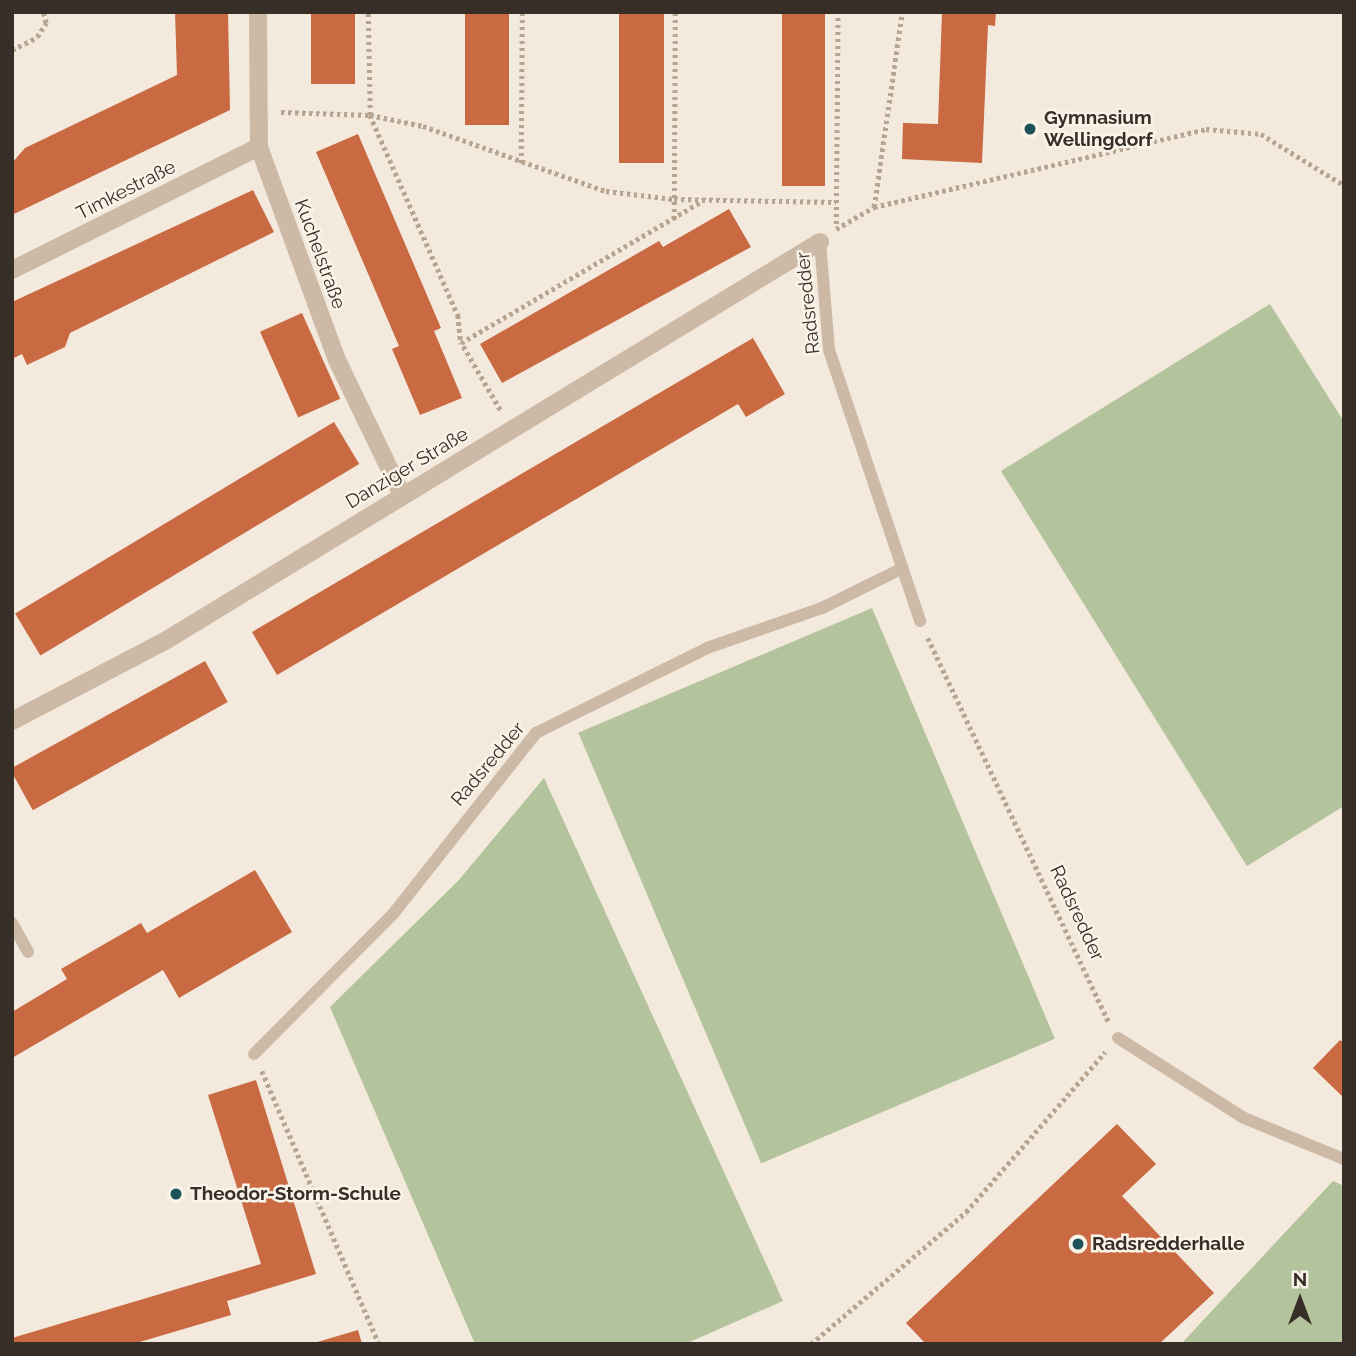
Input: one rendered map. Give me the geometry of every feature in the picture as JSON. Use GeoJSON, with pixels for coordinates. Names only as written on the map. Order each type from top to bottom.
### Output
{"type":"FeatureCollection","features":[{"type":"Feature","properties":{"kind":"street","name":"Kuchelstraße"},"geometry":{"type":"LineString","coordinates":[[258,12],[259,147],[337,360],[402,495]]}},
{"type":"Feature","properties":{"kind":"street","name":"Timkestraße"},"geometry":{"type":"LineString","coordinates":[[12,270],[259,147]]}},
{"type":"Feature","properties":{"kind":"street","name":"Danziger Straße"},"geometry":{"type":"LineString","coordinates":[[12,721],[165,641],[820,242]]}},
{"type":"Feature","properties":{"kind":"lane","name":"Radsredder"},"geometry":{"type":"LineString","coordinates":[[820,242],[829,350],[920,621]]}},
{"type":"Feature","properties":{"kind":"lane","name":"Radsredder"},"geometry":{"type":"LineString","coordinates":[[254,1054],[393,914],[536,733],[707,648],[822,608],[903,568]]}},
{"type":"Feature","properties":{"kind":"lane"},"geometry":{"type":"LineString","coordinates":[[12,923],[28,952]]}},
{"type":"Feature","properties":{"kind":"lane"},"geometry":{"type":"LineString","coordinates":[[1118,1038],[1244,1118],[1344,1159]]}},
{"type":"Feature","properties":{"kind":"path"},"geometry":{"type":"LineString","coordinates":[[12,50],[37,37],[46,23],[43,12]]}},
{"type":"Feature","properties":{"kind":"path"},"geometry":{"type":"LineString","coordinates":[[368,12],[370,115],[458,315],[461,343],[510,429]]}},
{"type":"Feature","properties":{"kind":"path"},"geometry":{"type":"LineString","coordinates":[[521,163],[522,12]]}},
{"type":"Feature","properties":{"kind":"path"},"geometry":{"type":"LineString","coordinates":[[674,219],[675,12]]}},
{"type":"Feature","properties":{"kind":"path"},"geometry":{"type":"LineString","coordinates":[[836,229],[838,12]]}},
{"type":"Feature","properties":{"kind":"path"},"geometry":{"type":"LineString","coordinates":[[874,207],[902,12]]}},
{"type":"Feature","properties":{"kind":"path"},"geometry":{"type":"LineString","coordinates":[[258,111],[370,115],[423,126],[606,191],[674,199],[836,202]]}},
{"type":"Feature","properties":{"kind":"path","name":"Radsredder"},"geometry":{"type":"LineString","coordinates":[[820,242],[836,229],[874,207],[1206,129],[1261,134],[1344,185]]}},
{"type":"Feature","properties":{"kind":"path"},"geometry":{"type":"LineString","coordinates":[[461,343],[705,200]]}},
{"type":"Feature","properties":{"kind":"path","name":"Radsredder"},"geometry":{"type":"LineString","coordinates":[[920,621],[1118,1038]]}},
{"type":"Feature","properties":{"kind":"path"},"geometry":{"type":"LineString","coordinates":[[811,1344],[966,1212],[1118,1038]]}},
{"type":"Feature","properties":{"kind":"path"},"geometry":{"type":"LineString","coordinates":[[254,1054],[379,1344]]}},
{"type":"Feature","properties":{"kind":"green space"},"geometry":{"type":"Polygon","coordinates":[[[1270,304],[1344,422],[1344,806],[1247,866],[1001,471],[1270,304]]]}},
{"type":"Feature","properties":{"kind":"green space"},"geometry":{"type":"Polygon","coordinates":[[[872,608],[1055,1039],[761,1163],[578,733],[872,608]]]}},
{"type":"Feature","properties":{"kind":"green space"},"geometry":{"type":"Polygon","coordinates":[[[544,778],[783,1301],[685,1344],[475,1344],[330,1007],[458,881],[544,778]]]}},
{"type":"Feature","properties":{"kind":"green space"},"geometry":{"type":"Polygon","coordinates":[[[1333,1181],[1344,1186],[1344,1344],[1181,1344],[1333,1181]]]}},
{"type":"Feature","properties":{"kind":"building"},"geometry":{"type":"Polygon","coordinates":[[[175,12],[228,12],[230,110],[12,215],[12,163],[25,148],[177,75],[175,12]]]}},
{"type":"Feature","properties":{"kind":"building"},"geometry":{"type":"Polygon","coordinates":[[[311,12],[355,12],[355,84],[311,84],[311,12]]]}},
{"type":"Feature","properties":{"kind":"building"},"geometry":{"type":"Polygon","coordinates":[[[465,12],[509,12],[509,125],[465,125],[465,12]]]}},
{"type":"Feature","properties":{"kind":"building"},"geometry":{"type":"Polygon","coordinates":[[[619,12],[664,12],[664,163],[619,163],[619,12]]]}},
{"type":"Feature","properties":{"kind":"building"},"geometry":{"type":"Polygon","coordinates":[[[782,12],[825,12],[825,186],[782,186],[782,12]]]}},
{"type":"Feature","properties":{"kind":"building"},"geometry":{"type":"Polygon","coordinates":[[[942,12],[996,12],[995,26],[988,25],[982,163],[902,159],[903,123],[938,124],[942,12]]]}},
{"type":"Feature","properties":{"kind":"building"},"geometry":{"type":"Polygon","coordinates":[[[358,134],[441,328],[434,331],[462,398],[420,415],[392,349],[399,346],[316,152],[358,134]]]}},
{"type":"Feature","properties":{"kind":"building"},"geometry":{"type":"Polygon","coordinates":[[[253,190],[274,232],[70,333],[65,347],[27,365],[22,354],[12,359],[12,302],[253,190]]]}},
{"type":"Feature","properties":{"kind":"building"},"geometry":{"type":"Polygon","coordinates":[[[729,209],[751,247],[502,383],[480,344],[659,241],[663,247],[729,209]]]}},
{"type":"Feature","properties":{"kind":"building"},"geometry":{"type":"Polygon","coordinates":[[[302,313],[340,399],[298,418],[260,332],[302,313]]]}},
{"type":"Feature","properties":{"kind":"building"},"geometry":{"type":"Polygon","coordinates":[[[753,338],[785,394],[746,417],[738,404],[277,675],[252,632],[753,338]]]}},
{"type":"Feature","properties":{"kind":"building"},"geometry":{"type":"Polygon","coordinates":[[[334,422],[359,464],[40,656],[15,614],[334,422]]]}},
{"type":"Feature","properties":{"kind":"building"},"geometry":{"type":"Polygon","coordinates":[[[205,661],[228,702],[33,810],[12,773],[12,768],[205,661]]]}},
{"type":"Feature","properties":{"kind":"building"},"geometry":{"type":"Polygon","coordinates":[[[255,870],[292,932],[179,998],[163,970],[12,1058],[12,1012],[67,979],[61,969],[141,923],[147,933],[255,870]]]}},
{"type":"Feature","properties":{"kind":"building"},"geometry":{"type":"Polygon","coordinates":[[[1340,1040],[1344,1043],[1344,1098],[1313,1068],[1340,1040]]]}},
{"type":"Feature","properties":{"kind":"building"},"geometry":{"type":"Polygon","coordinates":[[[256,1080],[316,1274],[227,1301],[231,1315],[133,1344],[12,1344],[12,1338],[261,1264],[208,1095],[256,1080]]]}},
{"type":"Feature","properties":{"kind":"building","name":"Radsredderhalle"},"geometry":{"type":"Polygon","coordinates":[[[1117,1124],[1156,1164],[1122,1196],[1214,1293],[1159,1344],[926,1344],[906,1323],[1117,1124]]]}},
{"type":"Feature","properties":{"kind":"building"},"geometry":{"type":"Polygon","coordinates":[[[358,1330],[362,1344],[314,1344],[314,1343],[358,1330]]]}},
{"type":"Feature","properties":{"kind":"place","name":"Gymnasium Wellingdorf"},"geometry":{"type":"Point","coordinates":[1030,129]}},
{"type":"Feature","properties":{"kind":"place","name":"Theodor-Storm-Schule"},"geometry":{"type":"Point","coordinates":[176,1194]}},
{"type":"Feature","properties":{"kind":"place","name":"Radsredderhalle"},"geometry":{"type":"Point","coordinates":[1078,1244]}}]}
